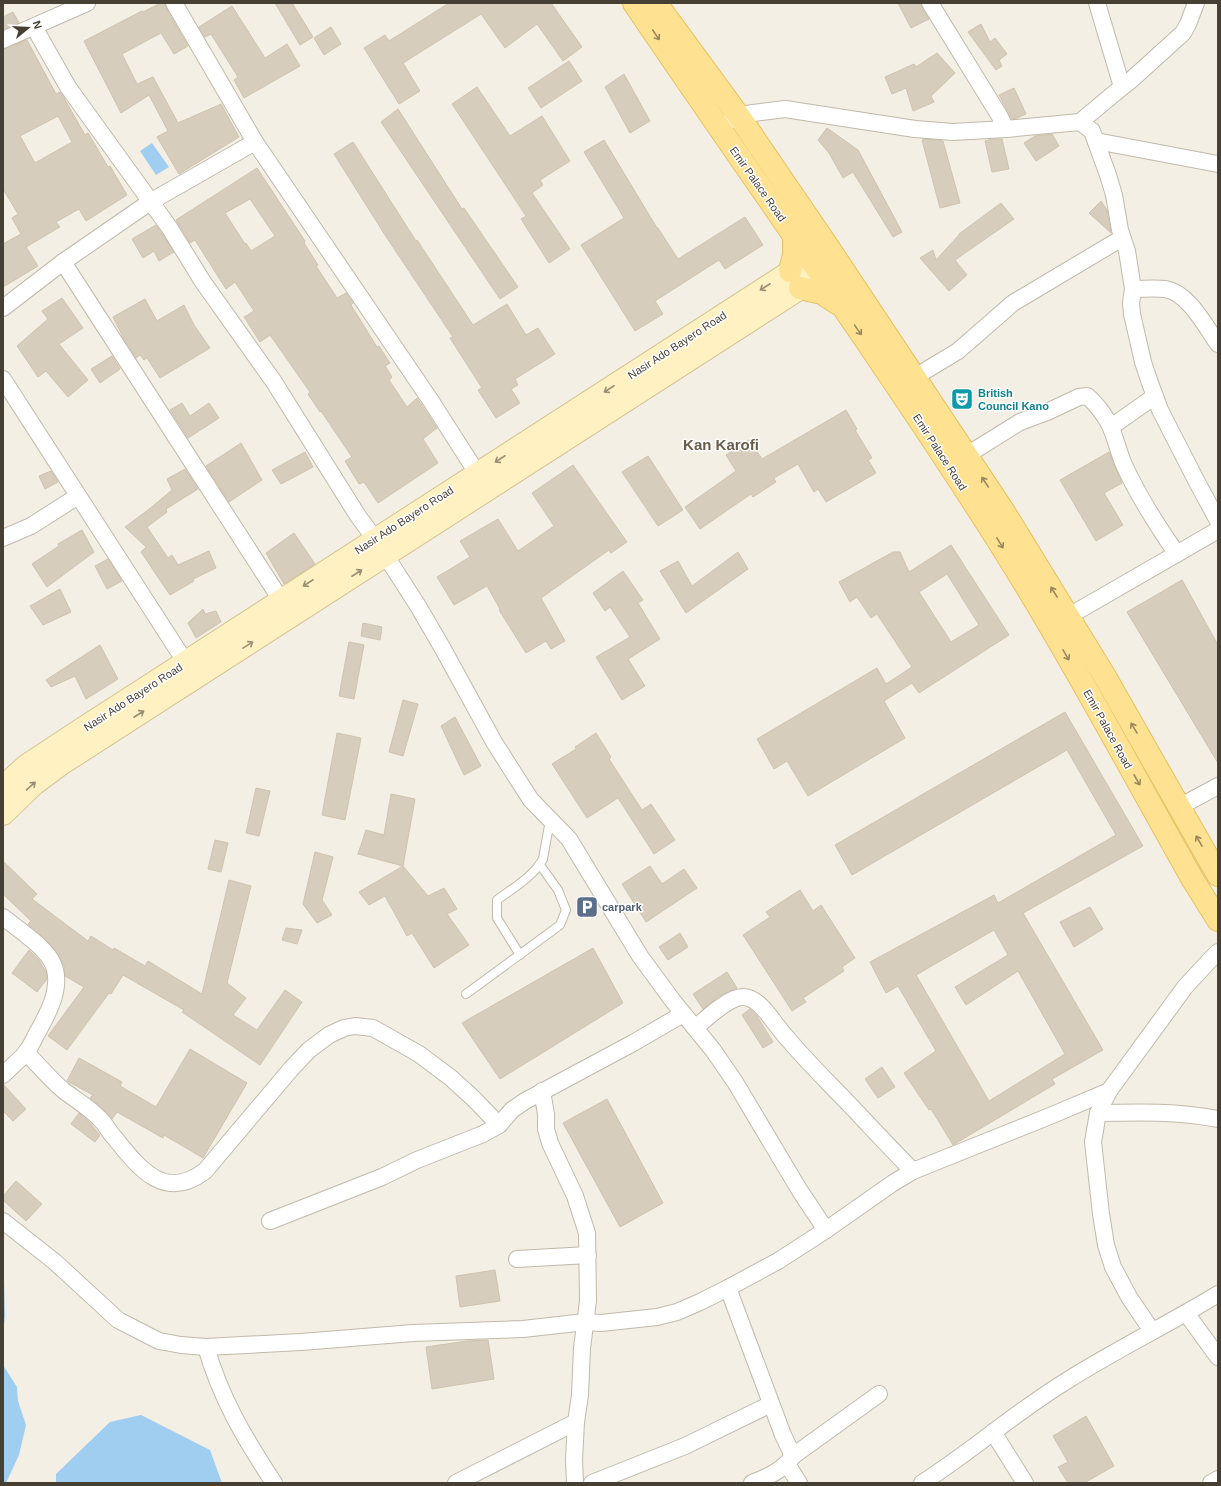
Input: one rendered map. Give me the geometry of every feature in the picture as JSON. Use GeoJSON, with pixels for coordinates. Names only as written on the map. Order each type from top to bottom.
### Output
{"type":"FeatureCollection","features":[{"type":"Feature","properties":{"kind":"main road","name":"Emir Palace Road"},"geometry":{"type":"LineString","coordinates":[[634,3],[893,380],[1069,616],[1218,875]]}},
{"type":"Feature","properties":{"kind":"main road","name":"Emir Palace Road"},"geometry":{"type":"LineString","coordinates":[[656,3],[738,115],[834,254],[967,455],[1036,602],[1193,880],[1218,920]]}},
{"type":"Feature","properties":{"kind":"main road"},"geometry":{"type":"LineString","coordinates":[[794,236],[795,279],[822,293],[843,308]]}},
{"type":"Feature","properties":{"kind":"street"},"geometry":{"type":"LineString","coordinates":[[3,40],[87,3]]}},
{"type":"Feature","properties":{"kind":"street"},"geometry":{"type":"LineString","coordinates":[[174,3],[255,142],[431,401],[477,473]]}},
{"type":"Feature","properties":{"kind":"street"},"geometry":{"type":"LineString","coordinates":[[930,3],[1000,115],[1006,130]]}},
{"type":"Feature","properties":{"kind":"street"},"geometry":{"type":"LineString","coordinates":[[1097,3],[1122,86]]}},
{"type":"Feature","properties":{"kind":"street"},"geometry":{"type":"LineString","coordinates":[[720,129],[738,115],[785,109],[914,129],[953,132],[1006,130],[1080,122],[1122,86],[1130,81],[1183,33],[1196,3]]}},
{"type":"Feature","properties":{"kind":"street"},"geometry":{"type":"LineString","coordinates":[[34,27],[68,87],[169,228],[203,282],[274,382],[358,516],[418,606],[494,742],[531,800],[569,839],[640,956],[683,1014],[713,1050],[735,1082],[800,1191],[826,1230]]}},
{"type":"Feature","properties":{"kind":"street"},"geometry":{"type":"LineString","coordinates":[[1080,122],[1092,131],[1114,195],[1122,238],[1127,251],[1133,289],[1131,302],[1132,314],[1143,362],[1160,410],[1218,521]]}},
{"type":"Feature","properties":{"kind":"street"},"geometry":{"type":"LineString","coordinates":[[1096,141],[1218,164]]}},
{"type":"Feature","properties":{"kind":"street"},"geometry":{"type":"LineString","coordinates":[[3,308],[63,262],[150,202],[255,142]]}},
{"type":"Feature","properties":{"kind":"street"},"geometry":{"type":"LineString","coordinates":[[915,377],[958,351],[1013,303],[1122,238]]}},
{"type":"Feature","properties":{"kind":"street","name":"Nasir Ado Bayero Road"},"geometry":{"type":"LineString","coordinates":[[3,786],[26,766],[281,600],[380,547],[477,473],[834,254]]}},
{"type":"Feature","properties":{"kind":"street"},"geometry":{"type":"LineString","coordinates":[[63,262],[281,600]]}},
{"type":"Feature","properties":{"kind":"street"},"geometry":{"type":"LineString","coordinates":[[3,814],[24,792],[45,775],[380,547],[795,279]]}},
{"type":"Feature","properties":{"kind":"street"},"geometry":{"type":"LineString","coordinates":[[1133,289],[1164,289],[1174,291],[1191,306],[1218,344]]}},
{"type":"Feature","properties":{"kind":"street"},"geometry":{"type":"LineString","coordinates":[[3,379],[186,663]]}},
{"type":"Feature","properties":{"kind":"street"},"geometry":{"type":"LineString","coordinates":[[967,455],[1020,422],[1083,396],[1091,399],[1111,427],[1116,445],[1134,484],[1177,554]]}},
{"type":"Feature","properties":{"kind":"street"},"geometry":{"type":"LineString","coordinates":[[1111,427],[1155,396]]}},
{"type":"Feature","properties":{"kind":"street"},"geometry":{"type":"LineString","coordinates":[[3,538],[31,526],[78,496]]}},
{"type":"Feature","properties":{"kind":"street"},"geometry":{"type":"LineString","coordinates":[[1069,616],[1218,530]]}},
{"type":"Feature","properties":{"kind":"street"},"geometry":{"type":"LineString","coordinates":[[1179,807],[1218,786]]}},
{"type":"Feature","properties":{"kind":"street"},"geometry":{"type":"LineString","coordinates":[[3,917],[44,952],[50,959],[56,973],[55,994],[48,1011],[26,1052],[3,1075]]}},
{"type":"Feature","properties":{"kind":"street"},"geometry":{"type":"LineString","coordinates":[[1152,1331],[1129,1297],[1116,1273],[1106,1245],[1093,1142],[1098,1112],[1109,1091],[1185,987],[1218,952]]}},
{"type":"Feature","properties":{"kind":"street"},"geometry":{"type":"LineString","coordinates":[[695,1028],[730,1001],[743,997],[755,1001],[766,1011],[792,1045],[913,1171]]}},
{"type":"Feature","properties":{"kind":"street"},"geometry":{"type":"LineString","coordinates":[[270,1221],[382,1177],[417,1160],[483,1134],[499,1125],[512,1110],[542,1091],[683,1014]]}},
{"type":"Feature","properties":{"kind":"street"},"geometry":{"type":"LineString","coordinates":[[26,1052],[62,1089],[102,1121],[117,1142],[147,1174],[156,1180],[167,1182],[181,1182],[195,1179],[205,1170],[309,1050],[329,1035],[344,1028],[355,1026],[373,1028],[419,1054],[451,1078],[499,1125]]}},
{"type":"Feature","properties":{"kind":"street"},"geometry":{"type":"LineString","coordinates":[[542,1091],[546,1114],[546,1129],[550,1144],[570,1185],[583,1218],[587,1233],[588,1301],[582,1348],[580,1395],[576,1422],[574,1460],[575,1483]]}},
{"type":"Feature","properties":{"kind":"street"},"geometry":{"type":"LineString","coordinates":[[3,1221],[55,1262],[118,1320],[159,1341],[182,1345],[206,1347],[301,1342],[413,1333],[523,1328],[585,1322],[601,1323],[656,1317],[677,1312],[728,1288],[778,1261],[913,1171],[1109,1091]]}},
{"type":"Feature","properties":{"kind":"street"},"geometry":{"type":"LineString","coordinates":[[1098,1112],[1152,1111],[1197,1114],[1218,1119]]}},
{"type":"Feature","properties":{"kind":"street"},"geometry":{"type":"LineString","coordinates":[[518,1258],[588,1255]]}},
{"type":"Feature","properties":{"kind":"street"},"geometry":{"type":"LineString","coordinates":[[728,1288],[799,1483]]}},
{"type":"Feature","properties":{"kind":"street"},"geometry":{"type":"LineString","coordinates":[[922,1483],[954,1463],[993,1432],[1069,1379],[1218,1294]]}},
{"type":"Feature","properties":{"kind":"street"},"geometry":{"type":"LineString","coordinates":[[1186,1313],[1218,1357]]}},
{"type":"Feature","properties":{"kind":"street"},"geometry":{"type":"LineString","coordinates":[[206,1347],[213,1372],[228,1406],[251,1448],[274,1483]]}},
{"type":"Feature","properties":{"kind":"street"},"geometry":{"type":"LineString","coordinates":[[752,1483],[777,1471],[879,1394]]}},
{"type":"Feature","properties":{"kind":"street"},"geometry":{"type":"LineString","coordinates":[[592,1483],[685,1446],[771,1404]]}},
{"type":"Feature","properties":{"kind":"street"},"geometry":{"type":"LineString","coordinates":[[456,1483],[576,1422]]}},
{"type":"Feature","properties":{"kind":"street"},"geometry":{"type":"LineString","coordinates":[[993,1432],[1025,1483]]}},
{"type":"Feature","properties":{"kind":"street"},"geometry":{"type":"LineString","coordinates":[[1211,1483],[1218,1479]]}},
{"type":"Feature","properties":{"kind":"lane"},"geometry":{"type":"LineString","coordinates":[[520,955],[497,918],[497,900],[531,874],[540,865],[543,859],[550,820]]}},
{"type":"Feature","properties":{"kind":"lane"},"geometry":{"type":"LineString","coordinates":[[466,994],[560,925],[566,910],[558,890],[540,865]]}},
{"type":"Feature","properties":{"kind":"water"},"geometry":{"type":"Polygon","coordinates":[[[152,143],[169,167],[156,175],[140,151],[152,143]]]}},
{"type":"Feature","properties":{"kind":"water"},"geometry":{"type":"Polygon","coordinates":[[[3,1280],[5,1316],[3,1333],[3,1280]]]}},
{"type":"Feature","properties":{"kind":"water"},"geometry":{"type":"Polygon","coordinates":[[[3,1365],[17,1387],[18,1401],[26,1425],[19,1455],[6,1483],[3,1483],[3,1365]]]}},
{"type":"Feature","properties":{"kind":"water"},"geometry":{"type":"Polygon","coordinates":[[[141,1415],[210,1450],[222,1483],[56,1483],[56,1474],[110,1422],[141,1415]]]}},
{"type":"Feature","properties":{"kind":"building"},"geometry":{"type":"Polygon","coordinates":[[[161,3],[165,3],[166,8],[188,46],[174,54],[161,33],[122,54],[137,84],[153,77],[178,123],[221,104],[239,137],[179,174],[157,137],[168,131],[149,95],[121,113],[84,41],[142,11],[143,12],[161,3]]]}},
{"type":"Feature","properties":{"kind":"building"},"geometry":{"type":"Polygon","coordinates":[[[275,3],[292,3],[313,37],[300,45],[275,3]]]}},
{"type":"Feature","properties":{"kind":"building"},"geometry":{"type":"Polygon","coordinates":[[[449,3],[551,3],[582,47],[563,61],[537,24],[505,48],[481,14],[403,63],[420,91],[399,104],[364,48],[385,35],[389,41],[449,3]]]}},
{"type":"Feature","properties":{"kind":"building"},"geometry":{"type":"Polygon","coordinates":[[[898,3],[921,3],[922,8],[929,19],[911,28],[898,3]]]}},
{"type":"Feature","properties":{"kind":"building"},"geometry":{"type":"Polygon","coordinates":[[[232,6],[265,58],[287,44],[300,66],[244,98],[234,80],[238,77],[211,34],[205,37],[199,27],[232,6]]]}},
{"type":"Feature","properties":{"kind":"building"},"geometry":{"type":"Polygon","coordinates":[[[13,12],[19,23],[3,30],[3,17],[13,12]]]}},
{"type":"Feature","properties":{"kind":"building"},"geometry":{"type":"Polygon","coordinates":[[[981,24],[990,42],[995,38],[1007,54],[999,60],[1002,66],[996,70],[968,32],[981,24]]]}},
{"type":"Feature","properties":{"kind":"building"},"geometry":{"type":"Polygon","coordinates":[[[331,27],[341,44],[324,55],[314,38],[331,27]]]}},
{"type":"Feature","properties":{"kind":"building"},"geometry":{"type":"Polygon","coordinates":[[[27,40],[56,94],[60,92],[85,135],[88,133],[127,195],[86,221],[79,209],[56,222],[60,227],[26,247],[38,266],[3,287],[3,244],[21,234],[12,218],[18,214],[3,189],[3,49],[27,40]],[[58,116],[20,136],[35,163],[72,142],[58,116]]]}},
{"type":"Feature","properties":{"kind":"building"},"geometry":{"type":"Polygon","coordinates":[[[937,53],[955,73],[931,96],[934,102],[913,111],[906,88],[892,94],[885,77],[914,64],[916,67],[937,53]]]}},
{"type":"Feature","properties":{"kind":"building"},"geometry":{"type":"Polygon","coordinates":[[[569,61],[582,81],[541,108],[528,88],[569,61]]]}},
{"type":"Feature","properties":{"kind":"building"},"geometry":{"type":"Polygon","coordinates":[[[624,74],[650,121],[630,133],[605,87],[624,74]]]}},
{"type":"Feature","properties":{"kind":"building"},"geometry":{"type":"Polygon","coordinates":[[[477,87],[510,136],[542,116],[570,161],[540,180],[543,185],[532,193],[570,249],[549,263],[521,219],[526,216],[452,104],[477,87]]]}},
{"type":"Feature","properties":{"kind":"building"},"geometry":{"type":"Polygon","coordinates":[[[1014,88],[1026,114],[1012,119],[999,95],[1014,88]]]}},
{"type":"Feature","properties":{"kind":"building"},"geometry":{"type":"Polygon","coordinates":[[[398,109],[462,209],[464,208],[518,287],[500,299],[381,122],[398,109]]]}},
{"type":"Feature","properties":{"kind":"building"},"geometry":{"type":"Polygon","coordinates":[[[827,128],[858,150],[902,232],[893,237],[853,172],[843,178],[829,153],[818,140],[827,128]]]}},
{"type":"Feature","properties":{"kind":"building"},"geometry":{"type":"Polygon","coordinates":[[[1052,134],[1059,146],[1036,161],[1024,143],[1035,136],[1052,134]]]}},
{"type":"Feature","properties":{"kind":"building"},"geometry":{"type":"Polygon","coordinates":[[[1002,139],[1009,169],[992,172],[985,141],[1002,139]]]}},
{"type":"Feature","properties":{"kind":"building"},"geometry":{"type":"Polygon","coordinates":[[[604,140],[657,228],[678,259],[745,217],[763,245],[725,269],[719,260],[655,301],[663,314],[635,331],[581,245],[624,218],[584,152],[604,140]]]}},
{"type":"Feature","properties":{"kind":"building"},"geometry":{"type":"Polygon","coordinates":[[[922,140],[943,141],[960,203],[940,208],[922,140]]]}},
{"type":"Feature","properties":{"kind":"building"},"geometry":{"type":"Polygon","coordinates":[[[353,142],[416,241],[417,240],[473,325],[507,304],[526,335],[538,328],[555,354],[515,379],[518,385],[511,389],[520,403],[496,418],[478,390],[482,388],[450,338],[453,337],[385,235],[334,154],[353,142]]]}},
{"type":"Feature","properties":{"kind":"building"},"geometry":{"type":"Polygon","coordinates":[[[257,168],[305,241],[304,243],[318,265],[316,266],[337,298],[346,293],[353,303],[351,305],[377,347],[379,346],[390,363],[385,366],[392,377],[389,380],[407,407],[417,398],[437,428],[423,439],[438,463],[378,503],[364,482],[359,484],[345,461],[352,457],[321,411],[320,412],[308,394],[310,392],[270,335],[260,342],[244,317],[254,311],[235,282],[226,289],[195,240],[190,243],[176,220],[257,168]],[[250,199],[225,213],[251,251],[275,236],[250,199]]]}},
{"type":"Feature","properties":{"kind":"building"},"geometry":{"type":"Polygon","coordinates":[[[1101,201],[1107,210],[1111,233],[1089,213],[1101,201]]]}},
{"type":"Feature","properties":{"kind":"building"},"geometry":{"type":"Polygon","coordinates":[[[1001,203],[1014,219],[955,260],[967,275],[949,291],[920,258],[933,250],[936,260],[959,234],[1001,203]]]}},
{"type":"Feature","properties":{"kind":"building"},"geometry":{"type":"Polygon","coordinates":[[[156,225],[174,252],[159,261],[154,251],[143,258],[132,239],[156,225]]]}},
{"type":"Feature","properties":{"kind":"building"},"geometry":{"type":"Polygon","coordinates":[[[62,298],[83,328],[59,344],[88,380],[68,397],[46,371],[38,377],[17,346],[48,319],[42,311],[62,298]]]}},
{"type":"Feature","properties":{"kind":"building"},"geometry":{"type":"Polygon","coordinates":[[[145,299],[157,321],[184,305],[194,325],[210,348],[160,378],[147,358],[144,360],[140,355],[136,358],[113,317],[145,299]]]}},
{"type":"Feature","properties":{"kind":"building"},"geometry":{"type":"Polygon","coordinates":[[[112,356],[120,369],[100,383],[91,369],[112,356]]]}},
{"type":"Feature","properties":{"kind":"building"},"geometry":{"type":"Polygon","coordinates":[[[182,403],[190,416],[209,403],[219,418],[188,438],[170,410],[182,403]]]}},
{"type":"Feature","properties":{"kind":"building"},"geometry":{"type":"Polygon","coordinates":[[[846,410],[857,429],[855,430],[872,458],[868,460],[876,473],[826,502],[818,489],[814,492],[798,464],[774,478],[776,482],[753,497],[751,494],[700,529],[685,507],[736,471],[726,455],[749,440],[762,459],[846,410]]]}},
{"type":"Feature","properties":{"kind":"building"},"geometry":{"type":"Polygon","coordinates":[[[241,443],[262,480],[229,502],[206,466],[241,443]]]}},
{"type":"Feature","properties":{"kind":"building"},"geometry":{"type":"Polygon","coordinates":[[[305,452],[313,467],[281,484],[272,470],[305,452]]]}},
{"type":"Feature","properties":{"kind":"building"},"geometry":{"type":"Polygon","coordinates":[[[1109,452],[1122,483],[1104,493],[1123,525],[1096,541],[1060,480],[1109,452]]]}},
{"type":"Feature","properties":{"kind":"building"},"geometry":{"type":"Polygon","coordinates":[[[648,456],[683,510],[658,526],[622,472],[648,456]]]}},
{"type":"Feature","properties":{"kind":"building"},"geometry":{"type":"Polygon","coordinates":[[[573,465],[627,542],[611,553],[609,550],[541,598],[565,641],[551,649],[546,641],[526,653],[499,610],[500,609],[487,586],[454,605],[437,577],[470,557],[460,541],[498,519],[518,551],[554,526],[532,493],[573,465]]]}},
{"type":"Feature","properties":{"kind":"building"},"geometry":{"type":"Polygon","coordinates":[[[185,469],[198,489],[166,509],[167,512],[147,527],[168,558],[172,555],[178,565],[209,551],[216,568],[193,579],[194,581],[170,595],[141,552],[146,547],[125,527],[172,490],[167,479],[185,469]]]}},
{"type":"Feature","properties":{"kind":"building"},"geometry":{"type":"Polygon","coordinates":[[[51,471],[58,482],[45,489],[39,476],[51,471]]]}},
{"type":"Feature","properties":{"kind":"building"},"geometry":{"type":"Polygon","coordinates":[[[82,530],[94,552],[47,587],[32,564],[59,546],[58,544],[82,530]]]}},
{"type":"Feature","properties":{"kind":"building"},"geometry":{"type":"Polygon","coordinates":[[[294,533],[315,564],[284,584],[266,553],[294,533]]]}},
{"type":"Feature","properties":{"kind":"building"},"geometry":{"type":"Polygon","coordinates":[[[951,545],[1009,635],[919,693],[912,683],[884,701],[905,738],[808,796],[787,761],[774,769],[757,739],[877,668],[886,684],[912,667],[877,614],[871,618],[857,597],[850,602],[839,582],[893,552],[900,552],[909,572],[951,545]],[[947,574],[919,592],[951,642],[979,625],[947,574]]]}},
{"type":"Feature","properties":{"kind":"building"},"geometry":{"type":"Polygon","coordinates":[[[738,552],[748,569],[686,613],[660,571],[678,561],[692,586],[738,552]]]}},
{"type":"Feature","properties":{"kind":"building"},"geometry":{"type":"Polygon","coordinates":[[[108,559],[122,581],[107,589],[95,566],[108,559]]]}},
{"type":"Feature","properties":{"kind":"building"},"geometry":{"type":"Polygon","coordinates":[[[623,571],[643,600],[638,603],[660,639],[628,659],[645,686],[622,700],[596,657],[630,637],[610,607],[605,611],[593,593],[623,571]]]}},
{"type":"Feature","properties":{"kind":"building"},"geometry":{"type":"Polygon","coordinates":[[[1182,580],[1218,645],[1218,763],[1127,612],[1182,580]]]}},
{"type":"Feature","properties":{"kind":"building"},"geometry":{"type":"Polygon","coordinates":[[[60,589],[71,612],[43,625],[30,606],[60,589]]]}},
{"type":"Feature","properties":{"kind":"building"},"geometry":{"type":"Polygon","coordinates":[[[203,609],[205,614],[216,611],[221,622],[196,638],[188,623],[203,609]]]}},
{"type":"Feature","properties":{"kind":"building"},"geometry":{"type":"Polygon","coordinates":[[[363,623],[382,627],[380,640],[361,636],[363,623]]]}},
{"type":"Feature","properties":{"kind":"building"},"geometry":{"type":"Polygon","coordinates":[[[349,642],[364,645],[354,699],[339,696],[349,642]]]}},
{"type":"Feature","properties":{"kind":"building"},"geometry":{"type":"Polygon","coordinates":[[[100,645],[118,679],[86,699],[75,676],[51,687],[46,680],[100,645]]]}},
{"type":"Feature","properties":{"kind":"building"},"geometry":{"type":"Polygon","coordinates":[[[403,700],[418,704],[403,756],[389,752],[403,700]]]}},
{"type":"Feature","properties":{"kind":"building"},"geometry":{"type":"Polygon","coordinates":[[[1065,712],[1143,846],[1023,913],[1103,1050],[1052,1079],[1055,1084],[953,1145],[931,1109],[929,1110],[904,1073],[936,1051],[898,986],[886,993],[870,962],[994,895],[998,903],[1116,835],[1067,750],[852,875],[835,845],[1065,712]],[[994,930],[916,975],[989,1101],[1065,1054],[1018,971],[966,1005],[955,987],[1008,955],[994,930]]]}},
{"type":"Feature","properties":{"kind":"building"},"geometry":{"type":"Polygon","coordinates":[[[455,717],[481,766],[464,775],[441,726],[455,717]]]}},
{"type":"Feature","properties":{"kind":"building"},"geometry":{"type":"Polygon","coordinates":[[[337,733],[361,738],[345,820],[322,815],[337,733]]]}},
{"type":"Feature","properties":{"kind":"building"},"geometry":{"type":"Polygon","coordinates":[[[596,733],[611,757],[609,759],[642,810],[651,804],[675,840],[654,854],[618,798],[587,818],[552,764],[576,749],[575,747],[596,733]]]}},
{"type":"Feature","properties":{"kind":"building"},"geometry":{"type":"Polygon","coordinates":[[[256,788],[270,791],[259,836],[246,833],[256,788]]]}},
{"type":"Feature","properties":{"kind":"building"},"geometry":{"type":"Polygon","coordinates":[[[391,794],[415,799],[403,866],[358,854],[366,830],[384,835],[391,794]]]}},
{"type":"Feature","properties":{"kind":"building"},"geometry":{"type":"Polygon","coordinates":[[[215,840],[228,843],[221,872],[208,869],[215,840]]]}},
{"type":"Feature","properties":{"kind":"building"},"geometry":{"type":"Polygon","coordinates":[[[315,852],[333,857],[322,900],[332,915],[317,923],[303,904],[315,852]]]}},
{"type":"Feature","properties":{"kind":"building"},"geometry":{"type":"Polygon","coordinates":[[[3,861],[37,894],[32,899],[88,941],[91,936],[113,950],[114,948],[145,966],[148,961],[202,994],[229,880],[251,886],[227,983],[246,998],[233,1015],[257,1030],[285,990],[302,1002],[260,1065],[182,1012],[184,1010],[123,975],[111,994],[109,993],[67,1050],[48,1036],[84,987],[65,976],[64,966],[54,948],[28,924],[31,921],[3,894],[3,861]]]}},
{"type":"Feature","properties":{"kind":"building"},"geometry":{"type":"Polygon","coordinates":[[[403,866],[428,896],[444,888],[457,909],[447,914],[469,945],[434,968],[412,933],[407,936],[385,896],[369,905],[359,892],[403,866]]]}},
{"type":"Feature","properties":{"kind":"building"},"geometry":{"type":"Polygon","coordinates":[[[650,866],[662,884],[684,869],[697,888],[646,922],[622,884],[650,866]]]}},
{"type":"Feature","properties":{"kind":"building"},"geometry":{"type":"Polygon","coordinates":[[[800,890],[813,911],[821,905],[855,958],[842,967],[844,971],[803,998],[806,1002],[792,1011],[743,935],[770,917],[766,912],[800,890]]]}},
{"type":"Feature","properties":{"kind":"building"},"geometry":{"type":"Polygon","coordinates":[[[1090,907],[1103,929],[1074,947],[1060,922],[1090,907]]]}},
{"type":"Feature","properties":{"kind":"building"},"geometry":{"type":"Polygon","coordinates":[[[286,928],[302,930],[297,944],[282,940],[286,928]]]}},
{"type":"Feature","properties":{"kind":"building"},"geometry":{"type":"Polygon","coordinates":[[[680,933],[688,947],[668,960],[659,947],[680,933]]]}},
{"type":"Feature","properties":{"kind":"building"},"geometry":{"type":"Polygon","coordinates":[[[593,948],[623,1003],[500,1079],[462,1023],[593,948]]]}},
{"type":"Feature","properties":{"kind":"building"},"geometry":{"type":"Polygon","coordinates":[[[29,950],[39,960],[46,972],[47,979],[37,992],[12,973],[29,950]]]}},
{"type":"Feature","properties":{"kind":"building"},"geometry":{"type":"Polygon","coordinates":[[[727,972],[737,988],[719,996],[703,1009],[693,994],[727,972]]]}},
{"type":"Feature","properties":{"kind":"building"},"geometry":{"type":"Polygon","coordinates":[[[750,1009],[757,1016],[773,1042],[763,1048],[742,1015],[750,1009]]]}},
{"type":"Feature","properties":{"kind":"building"},"geometry":{"type":"Polygon","coordinates":[[[190,1049],[247,1083],[203,1158],[164,1135],[163,1138],[117,1112],[112,1119],[90,1098],[93,1095],[67,1081],[79,1058],[122,1082],[120,1086],[156,1107],[190,1049]]]}},
{"type":"Feature","properties":{"kind":"building"},"geometry":{"type":"Polygon","coordinates":[[[882,1067],[895,1087],[878,1098],[865,1079],[882,1067]]]}},
{"type":"Feature","properties":{"kind":"building"},"geometry":{"type":"Polygon","coordinates":[[[3,1084],[26,1109],[13,1121],[3,1111],[3,1084]]]}},
{"type":"Feature","properties":{"kind":"building"},"geometry":{"type":"Polygon","coordinates":[[[607,1099],[663,1203],[620,1227],[563,1123],[607,1099]]]}},
{"type":"Feature","properties":{"kind":"building"},"geometry":{"type":"Polygon","coordinates":[[[79,1113],[100,1135],[95,1142],[71,1124],[79,1113]]]}},
{"type":"Feature","properties":{"kind":"building"},"geometry":{"type":"Polygon","coordinates":[[[16,1181],[42,1204],[26,1221],[3,1200],[3,1196],[16,1181]]]}},
{"type":"Feature","properties":{"kind":"building"},"geometry":{"type":"Polygon","coordinates":[[[495,1270],[500,1301],[460,1307],[456,1276],[495,1270]]]}},
{"type":"Feature","properties":{"kind":"building"},"geometry":{"type":"Polygon","coordinates":[[[488,1340],[494,1379],[432,1389],[426,1347],[467,1341],[488,1340]]]}},
{"type":"Feature","properties":{"kind":"building"},"geometry":{"type":"Polygon","coordinates":[[[1086,1416],[1114,1466],[1084,1483],[1068,1483],[1058,1467],[1068,1462],[1053,1436],[1086,1416]]]}},
{"type":"Feature","properties":{"kind":"place","name":"British Council Kano"},"geometry":{"type":"Point","coordinates":[962,399]}},
{"type":"Feature","properties":{"kind":"place","name":"carpark"},"geometry":{"type":"Point","coordinates":[587,907]}},
{"type":"Feature","properties":{"kind":"district","name":"Kan Karofi"},"geometry":{"type":"Point","coordinates":[721,445]}}]}
